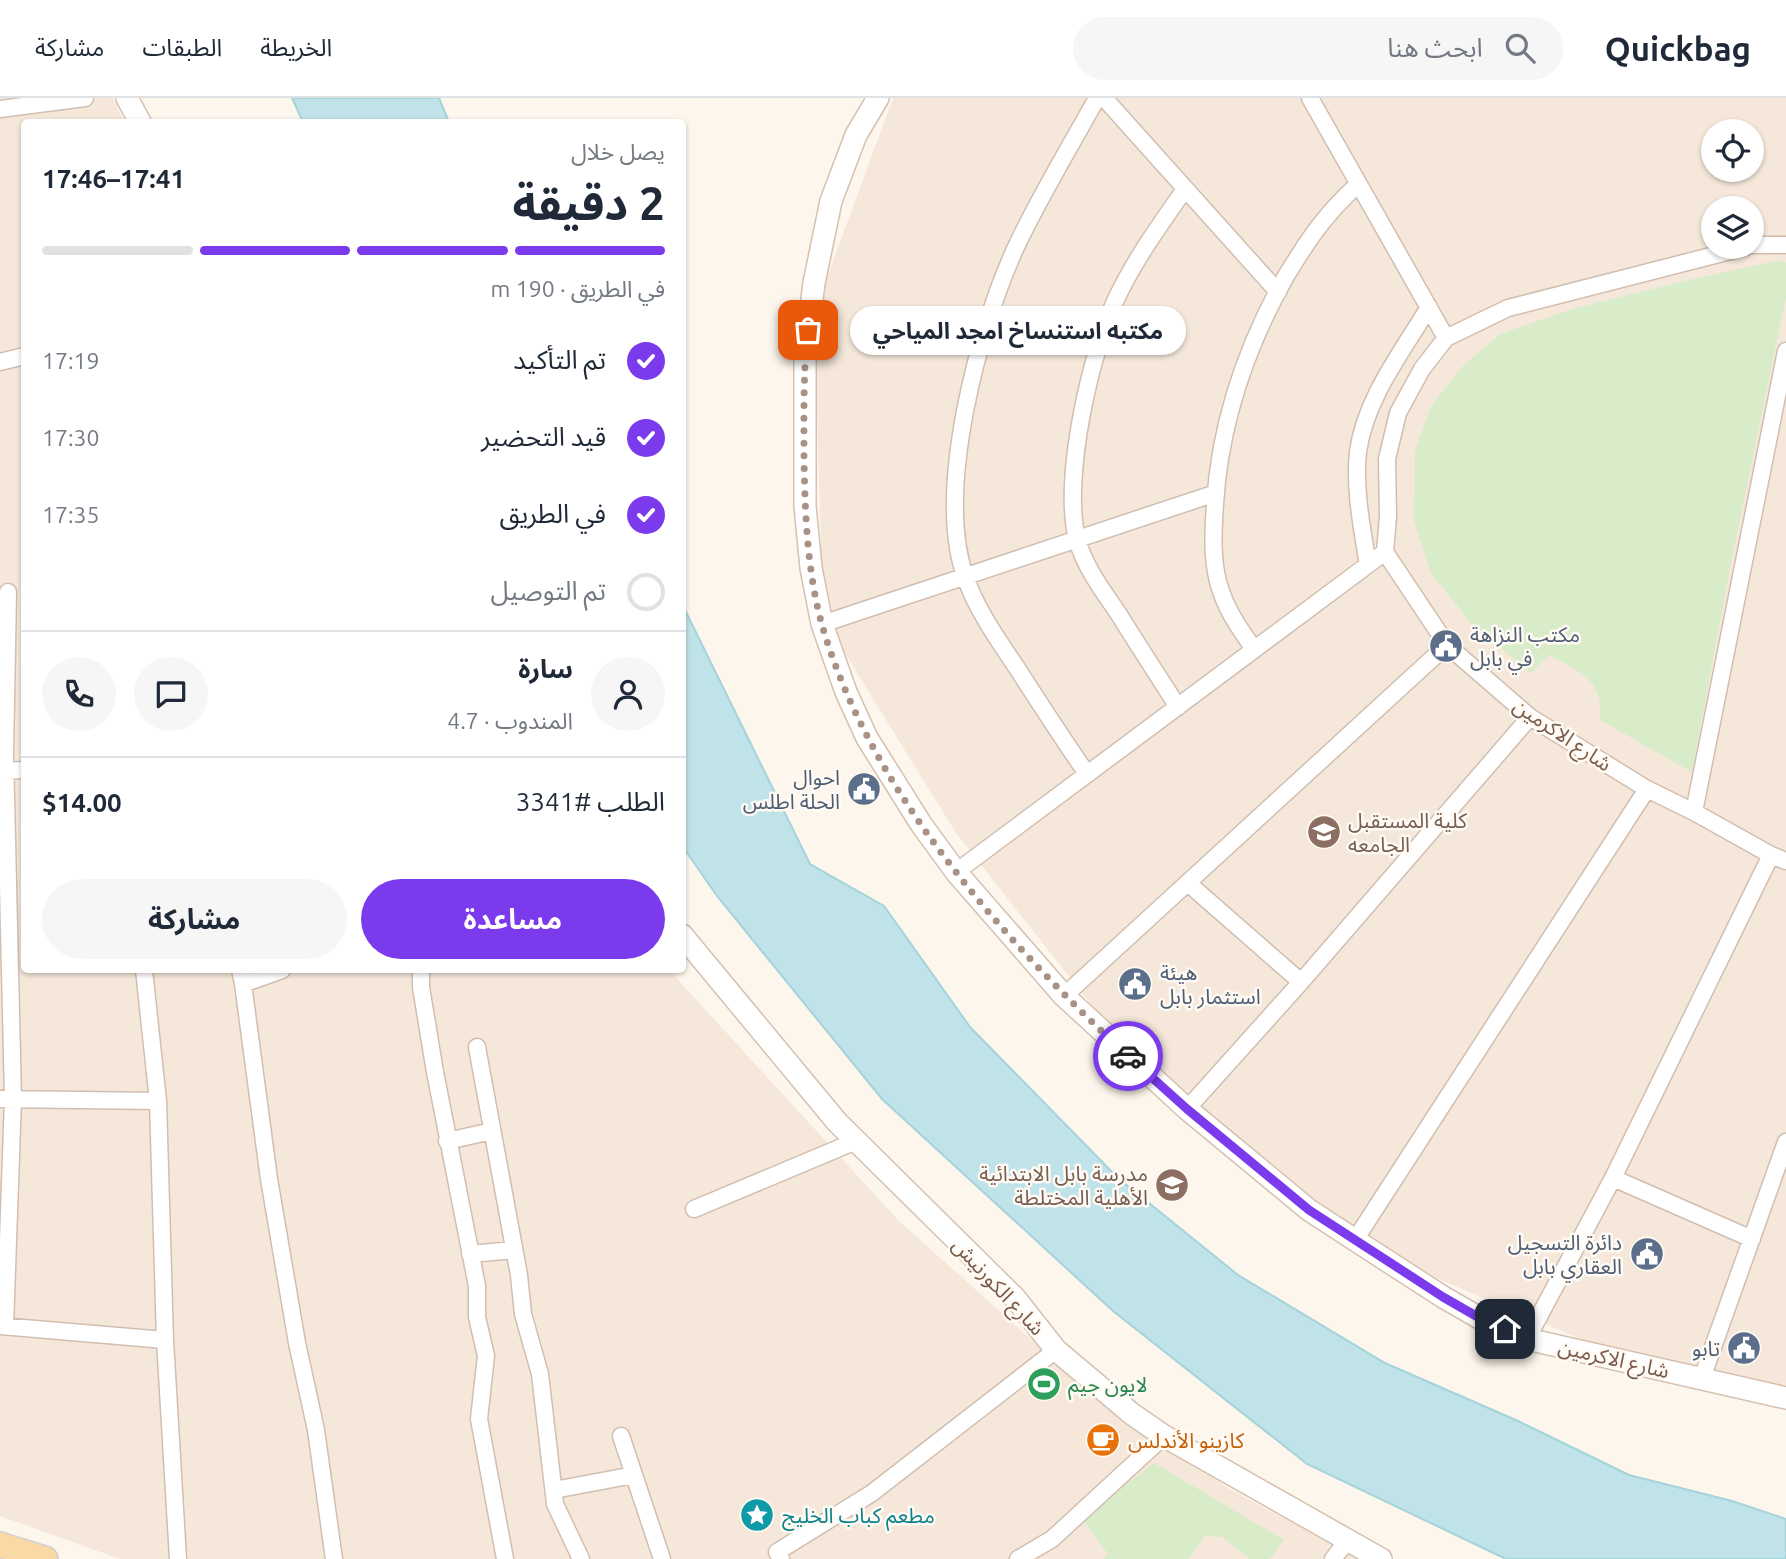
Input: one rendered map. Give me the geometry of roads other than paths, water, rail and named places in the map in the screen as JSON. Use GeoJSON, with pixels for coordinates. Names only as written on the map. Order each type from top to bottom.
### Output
{"type":"FeatureCollection","features":[{"type":"Feature","properties":{"kind":"main road"},"geometry":{"type":"LineString","coordinates":[[0,1545],[45,1559]]}},
{"type":"Feature","properties":{"kind":"street"},"geometry":{"type":"LineString","coordinates":[[0,109],[85,98]]}},
{"type":"Feature","properties":{"kind":"street"},"geometry":{"type":"LineString","coordinates":[[127,98],[138,119]]}},
{"type":"Feature","properties":{"kind":"street","name":"شارع الاكرمين"},"geometry":{"type":"LineString","coordinates":[[878,98],[856,135],[831,201],[814,283],[805,354],[805,506],[811,568],[822,624],[846,691],[867,738],[890,777],[956,872],[1064,996],[1187,1109],[1309,1210],[1443,1297],[1483,1320],[1527,1339],[1786,1398]]}},
{"type":"Feature","properties":{"kind":"street"},"geometry":{"type":"LineString","coordinates":[[1087,775],[990,628],[965,577],[959,552],[956,505],[957,454],[971,381],[990,315],[1016,247],[1097,98]]}},
{"type":"Feature","properties":{"kind":"street"},"geometry":{"type":"LineString","coordinates":[[1104,98],[1278,292]]}},
{"type":"Feature","properties":{"kind":"street"},"geometry":{"type":"LineString","coordinates":[[1310,98],[1447,338]]}},
{"type":"Feature","properties":{"kind":"street"},"geometry":{"type":"LineString","coordinates":[[1254,649],[1234,621],[1221,593],[1216,566],[1213,536],[1223,440],[1235,387],[1253,341],[1278,292],[1324,220],[1358,184]]}},
{"type":"Feature","properties":{"kind":"street"},"geometry":{"type":"LineString","coordinates":[[1178,707],[1096,578],[1077,539],[1073,488],[1078,433],[1097,347],[1119,293],[1149,241],[1185,189]]}},
{"type":"Feature","properties":{"kind":"street"},"geometry":{"type":"LineString","coordinates":[[1764,245],[1786,245]]}},
{"type":"Feature","properties":{"kind":"street"},"geometry":{"type":"LineString","coordinates":[[956,872],[1385,552],[1388,516],[1387,459],[1398,413],[1422,369],[1447,338],[1508,308],[1701,259]]}},
{"type":"Feature","properties":{"kind":"street"},"geometry":{"type":"LineString","coordinates":[[1368,565],[1358,505],[1358,452],[1368,416],[1382,384],[1429,307]]}},
{"type":"Feature","properties":{"kind":"street"},"geometry":{"type":"LineString","coordinates":[[1694,812],[1786,351]]}},
{"type":"Feature","properties":{"kind":"street"},"geometry":{"type":"LineString","coordinates":[[0,362],[21,357]]}},
{"type":"Feature","properties":{"kind":"street"},"geometry":{"type":"LineString","coordinates":[[822,624],[1216,493]]}},
{"type":"Feature","properties":{"kind":"street","name":"شارع الاكرمين"},"geometry":{"type":"LineString","coordinates":[[1385,552],[1447,645],[1530,717],[1647,789],[1779,858]]}},
{"type":"Feature","properties":{"kind":"street"},"geometry":{"type":"LineString","coordinates":[[4,592],[7,1099],[2,1326],[165,1340]]}},
{"type":"Feature","properties":{"kind":"street"},"geometry":{"type":"LineString","coordinates":[[1064,996],[1447,645]]}},
{"type":"Feature","properties":{"kind":"street"},"geometry":{"type":"LineString","coordinates":[[1187,1109],[1301,982],[1530,717]]}},
{"type":"Feature","properties":{"kind":"street"},"geometry":{"type":"LineString","coordinates":[[6,771],[21,770]]}},
{"type":"Feature","properties":{"kind":"street"},"geometry":{"type":"LineString","coordinates":[[1355,1240],[1647,789]]}},
{"type":"Feature","properties":{"kind":"street"},"geometry":{"type":"LineString","coordinates":[[1527,1339],[1779,858]]}},
{"type":"Feature","properties":{"kind":"street"},"geometry":{"type":"LineString","coordinates":[[1189,884],[1301,982]]}},
{"type":"Feature","properties":{"kind":"street","name":"شارع الكورنيش"},"geometry":{"type":"LineString","coordinates":[[686,940],[837,1122],[1015,1298],[1056,1350],[1132,1414],[1164,1436],[1378,1559]]}},
{"type":"Feature","properties":{"kind":"street"},"geometry":{"type":"LineString","coordinates":[[144,973],[158,1101],[165,1340],[178,1559]]}},
{"type":"Feature","properties":{"kind":"street"},"geometry":{"type":"LineString","coordinates":[[265,973],[242,977],[269,1179],[297,1343],[316,1430],[334,1559]]}},
{"type":"Feature","properties":{"kind":"street"},"geometry":{"type":"LineString","coordinates":[[421,973],[421,987],[447,1141],[477,1286],[477,1317],[486,1356],[479,1419],[505,1559]]}},
{"type":"Feature","properties":{"kind":"street"},"geometry":{"type":"LineString","coordinates":[[477,1047],[523,1314],[540,1374],[555,1504],[581,1559]]}},
{"type":"Feature","properties":{"kind":"street"},"geometry":{"type":"LineString","coordinates":[[7,1099],[158,1101]]}},
{"type":"Feature","properties":{"kind":"street"},"geometry":{"type":"LineString","coordinates":[[447,1141],[492,1131]]}},
{"type":"Feature","properties":{"kind":"street"},"geometry":{"type":"LineString","coordinates":[[694,1209],[856,1141]]}},
{"type":"Feature","properties":{"kind":"street"},"geometry":{"type":"LineString","coordinates":[[1702,1378],[1786,1142]]}},
{"type":"Feature","properties":{"kind":"street"},"geometry":{"type":"LineString","coordinates":[[1613,1178],[1752,1239]]}},
{"type":"Feature","properties":{"kind":"street"},"geometry":{"type":"LineString","coordinates":[[470,1254],[514,1250]]}},
{"type":"Feature","properties":{"kind":"street"},"geometry":{"type":"LineString","coordinates":[[781,1559],[778,1552],[872,1493],[1056,1350]]}},
{"type":"Feature","properties":{"kind":"street","name":"شارع الاكرمين"},"geometry":{"type":"LineString","coordinates":[[1755,1390],[1786,1391]]}},
{"type":"Feature","properties":{"kind":"street"},"geometry":{"type":"LineString","coordinates":[[621,1436],[662,1559]]}},
{"type":"Feature","properties":{"kind":"street"},"geometry":{"type":"LineString","coordinates":[[1018,1559],[1052,1539],[1164,1436]]}},
{"type":"Feature","properties":{"kind":"street"},"geometry":{"type":"LineString","coordinates":[[554,1490],[634,1475]]}},
{"type":"Feature","properties":{"kind":"street"},"geometry":{"type":"LineString","coordinates":[[1333,1559],[1347,1541]]}},
{"type":"Feature","properties":{"kind":"water"},"geometry":{"type":"Polygon","coordinates":[[[292,98],[439,98],[448,119],[302,119],[292,98]]]}},
{"type":"Feature","properties":{"kind":"water"},"geometry":{"type":"Polygon","coordinates":[[[686,612],[810,864],[884,906],[970,1027],[1118,1178],[1238,1275],[1385,1363],[1518,1421],[1629,1475],[1732,1501],[1786,1519],[1786,1559],[1506,1559],[1307,1464],[1113,1311],[882,1099],[717,896],[686,851],[686,612]]]}},
{"type":"Feature","properties":{"kind":"place","name":"مكتبه استنساخ امجد المياحي"},"geometry":{"type":"Point","coordinates":[808,330]}},
{"type":"Feature","properties":{"kind":"place","name":"مكتب النزاهة في بابل"},"geometry":{"type":"Point","coordinates":[1446,646]}},
{"type":"Feature","properties":{"kind":"place","name":"احوال الحلة اطلس"},"geometry":{"type":"Point","coordinates":[864,789]}},
{"type":"Feature","properties":{"kind":"place","name":"كلية المستقبل الجامعه"},"geometry":{"type":"Point","coordinates":[1324,832]}},
{"type":"Feature","properties":{"kind":"place","name":"هيئة استثمار بابل"},"geometry":{"type":"Point","coordinates":[1135,984]}},
{"type":"Feature","properties":{"kind":"place","name":"مدرسة بابل الابتدائية الأهلية المختلطة"},"geometry":{"type":"Point","coordinates":[1172,1185]}},
{"type":"Feature","properties":{"kind":"place","name":"دائرة التسجيل العقاري بابل"},"geometry":{"type":"Point","coordinates":[1647,1254]}},
{"type":"Feature","properties":{"kind":"place","name":"تابو"},"geometry":{"type":"Point","coordinates":[1744,1348]}},
{"type":"Feature","properties":{"kind":"place","name":"لايون جيم"},"geometry":{"type":"Point","coordinates":[1044,1384]}},
{"type":"Feature","properties":{"kind":"place","name":"كازينو الأندلس"},"geometry":{"type":"Point","coordinates":[1103,1440]}},
{"type":"Feature","properties":{"kind":"place","name":"مطعم كباب الخليج"},"geometry":{"type":"Point","coordinates":[757,1515]}}]}
